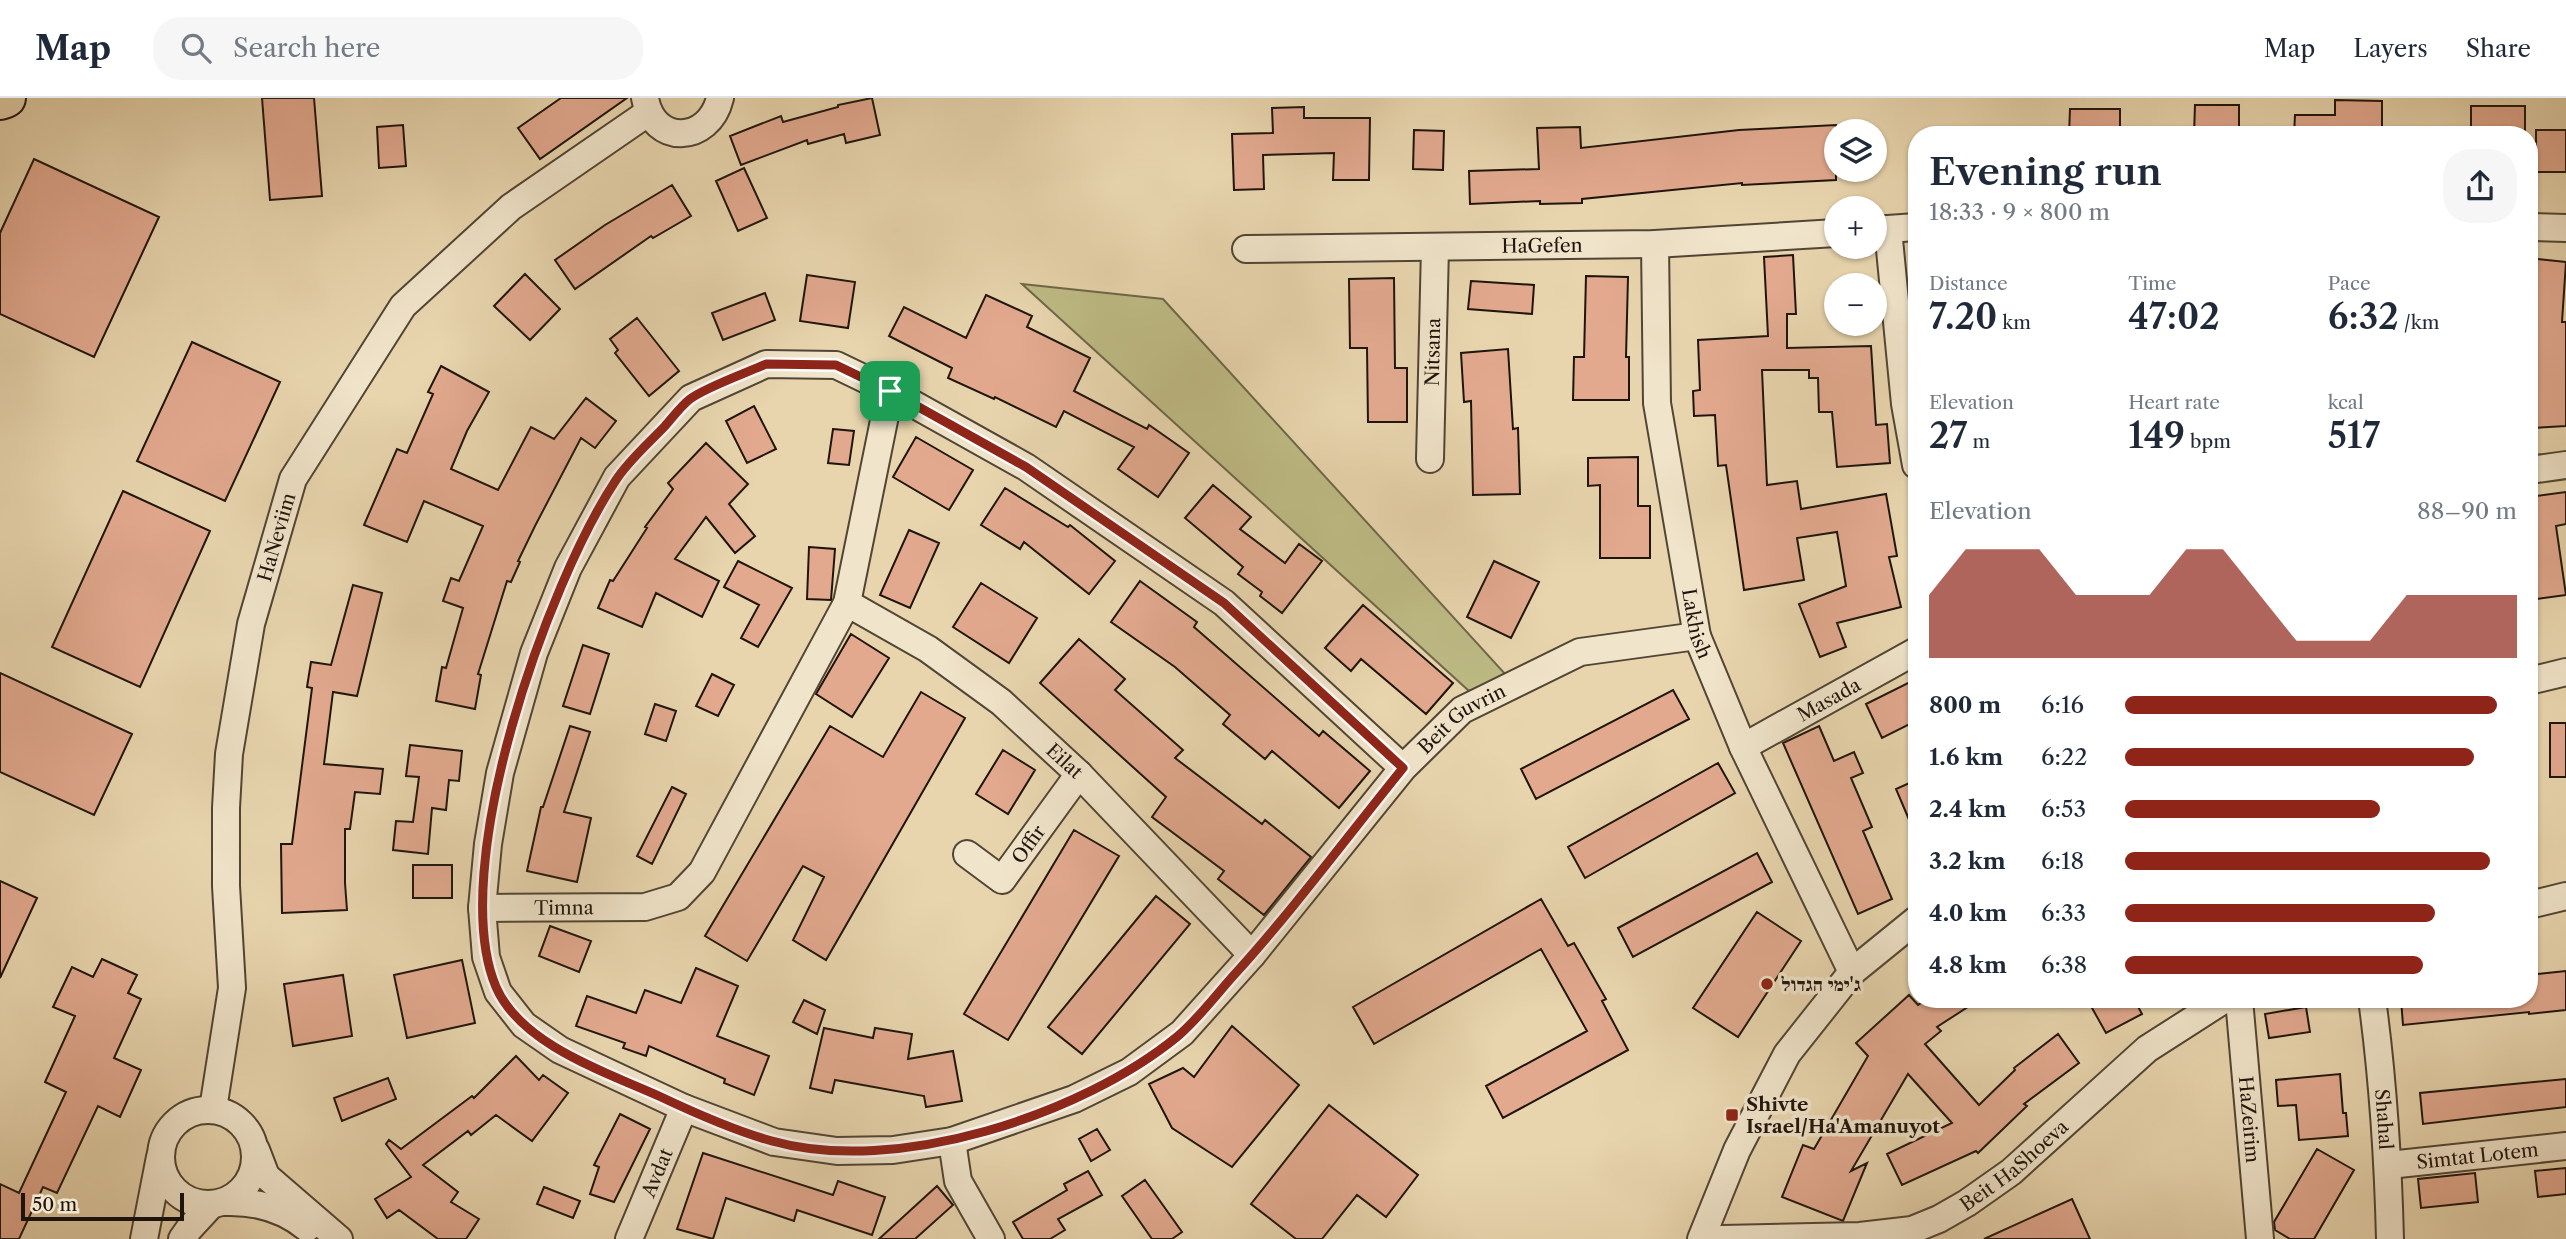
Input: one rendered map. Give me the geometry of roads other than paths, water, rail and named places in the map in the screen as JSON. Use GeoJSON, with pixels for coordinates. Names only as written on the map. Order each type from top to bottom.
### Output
{"type":"FeatureCollection","features":[{"type":"Feature","properties":{"kind":"highway"},"geometry":{"type":"LineString","coordinates":[[0,100],[6,98]]}},
{"type":"Feature","properties":{"kind":"street"},"geometry":{"type":"LineString","coordinates":[[647,105],[655,122],[665,129],[689,133],[710,121],[720,98]]}},
{"type":"Feature","properties":{"kind":"street","name":"HaNeviim"},"geometry":{"type":"LineString","coordinates":[[213,1109],[232,988],[226,886],[229,754],[251,624],[293,478],[403,306],[511,207],[647,105]]}},
{"type":"Feature","properties":{"kind":"street"},"geometry":{"type":"LineString","coordinates":[[2538,227],[2566,228]]}},
{"type":"Feature","properties":{"kind":"street"},"geometry":{"type":"LineString","coordinates":[[1887,229],[1908,228]]}},
{"type":"Feature","properties":{"kind":"street","name":"HaGefen"},"geometry":{"type":"LineString","coordinates":[[1246,249],[1655,244],[1824,234]]}},
{"type":"Feature","properties":{"kind":"street","name":"Lakhish"},"geometry":{"type":"LineString","coordinates":[[1655,244],[1657,403],[1698,636],[1743,747],[1852,972]]}},
{"type":"Feature","properties":{"kind":"street","name":"Nitsana"},"geometry":{"type":"LineString","coordinates":[[1430,458],[1435,247]]}},
{"type":"Feature","properties":{"kind":"street"},"geometry":{"type":"LineString","coordinates":[[1885,259],[1908,421]]}},
{"type":"Feature","properties":{"kind":"street","name":"Beit Guvrin"},"geometry":{"type":"LineString","coordinates":[[1403,768],[1224,603],[1026,467],[890,391],[836,365],[766,364],[691,398],[617,477],[568,568],[534,653],[500,773],[488,844],[482,908],[486,957],[498,992],[524,1025],[560,1050],[684,1108],[774,1142],[837,1151],[893,1150],[952,1141],[1074,1099],[1129,1072],[1182,1033],[1252,955],[1403,768],[1462,710],[1580,652],[1698,636]]}},
{"type":"Feature","properties":{"kind":"street"},"geometry":{"type":"LineString","coordinates":[[847,604],[890,391]]}},
{"type":"Feature","properties":{"kind":"street"},"geometry":{"type":"LineString","coordinates":[[2538,469],[2566,465]]}},
{"type":"Feature","properties":{"kind":"street","name":"Eilat"},"geometry":{"type":"LineString","coordinates":[[847,604],[928,649],[1001,702],[1079,774],[1252,955]]}},
{"type":"Feature","properties":{"kind":"street","name":"Timna"},"geometry":{"type":"LineString","coordinates":[[482,908],[645,907],[678,897],[702,872],[847,604]]}},
{"type":"Feature","properties":{"kind":"street","name":"Masada"},"geometry":{"type":"LineString","coordinates":[[1743,747],[1908,656]]}},
{"type":"Feature","properties":{"kind":"street"},"geometry":{"type":"LineString","coordinates":[[2538,679],[2566,672]]}},
{"type":"Feature","properties":{"kind":"street","name":"Offir"},"geometry":{"type":"LineString","coordinates":[[967,854],[1002,880],[1079,774]]}},
{"type":"Feature","properties":{"kind":"street"},"geometry":{"type":"LineString","coordinates":[[2538,903],[2566,896]]}},
{"type":"Feature","properties":{"kind":"street"},"geometry":{"type":"LineString","coordinates":[[1701,1239],[1737,1150],[1787,1054],[1852,972],[1908,926]]}},
{"type":"Feature","properties":{"kind":"street","name":"Beit HaShoeva"},"geometry":{"type":"LineString","coordinates":[[1722,1239],[1860,1236],[1912,1230],[1939,1219],[2011,1172],[2147,1049],[2211,1008]]}},
{"type":"Feature","properties":{"kind":"street","name":"HaZeirim"},"geometry":{"type":"LineString","coordinates":[[2240,1008],[2260,1239]]}},
{"type":"Feature","properties":{"kind":"street","name":"Shahal"},"geometry":{"type":"LineString","coordinates":[[2373,1008],[2389,1165],[2390,1239]]}},
{"type":"Feature","properties":{"kind":"street","name":"Avdat"},"geometry":{"type":"LineString","coordinates":[[629,1239],[684,1108]]}},
{"type":"Feature","properties":{"kind":"street"},"geometry":{"type":"LineString","coordinates":[[144,1239],[163,1143],[177,1121],[200,1110],[213,1109],[226,1112],[246,1127],[266,1176],[339,1239]]}},
{"type":"Feature","properties":{"kind":"street"},"geometry":{"type":"LineString","coordinates":[[952,1141],[958,1181],[991,1239]]}},
{"type":"Feature","properties":{"kind":"street","name":"Simtat Lotem"},"geometry":{"type":"LineString","coordinates":[[2389,1165],[2566,1146]]}},
{"type":"Feature","properties":{"kind":"street"},"geometry":{"type":"LineString","coordinates":[[182,1239],[188,1229],[219,1203],[236,1195],[246,1186],[256,1163],[256,1150]]}},
{"type":"Feature","properties":{"kind":"street"},"geometry":{"type":"LineString","coordinates":[[160,1156],[162,1167],[172,1187],[190,1201],[242,1201],[269,1207],[295,1218],[321,1239]]}},
{"type":"Feature","properties":{"kind":"place","name":"ג'ימי הגדול"},"geometry":{"type":"Point","coordinates":[1767,984]}},
{"type":"Feature","properties":{"kind":"place","name":"Shivte Israel/Ha'Amanuyot"},"geometry":{"type":"Point","coordinates":[1732,1115]}}]}
